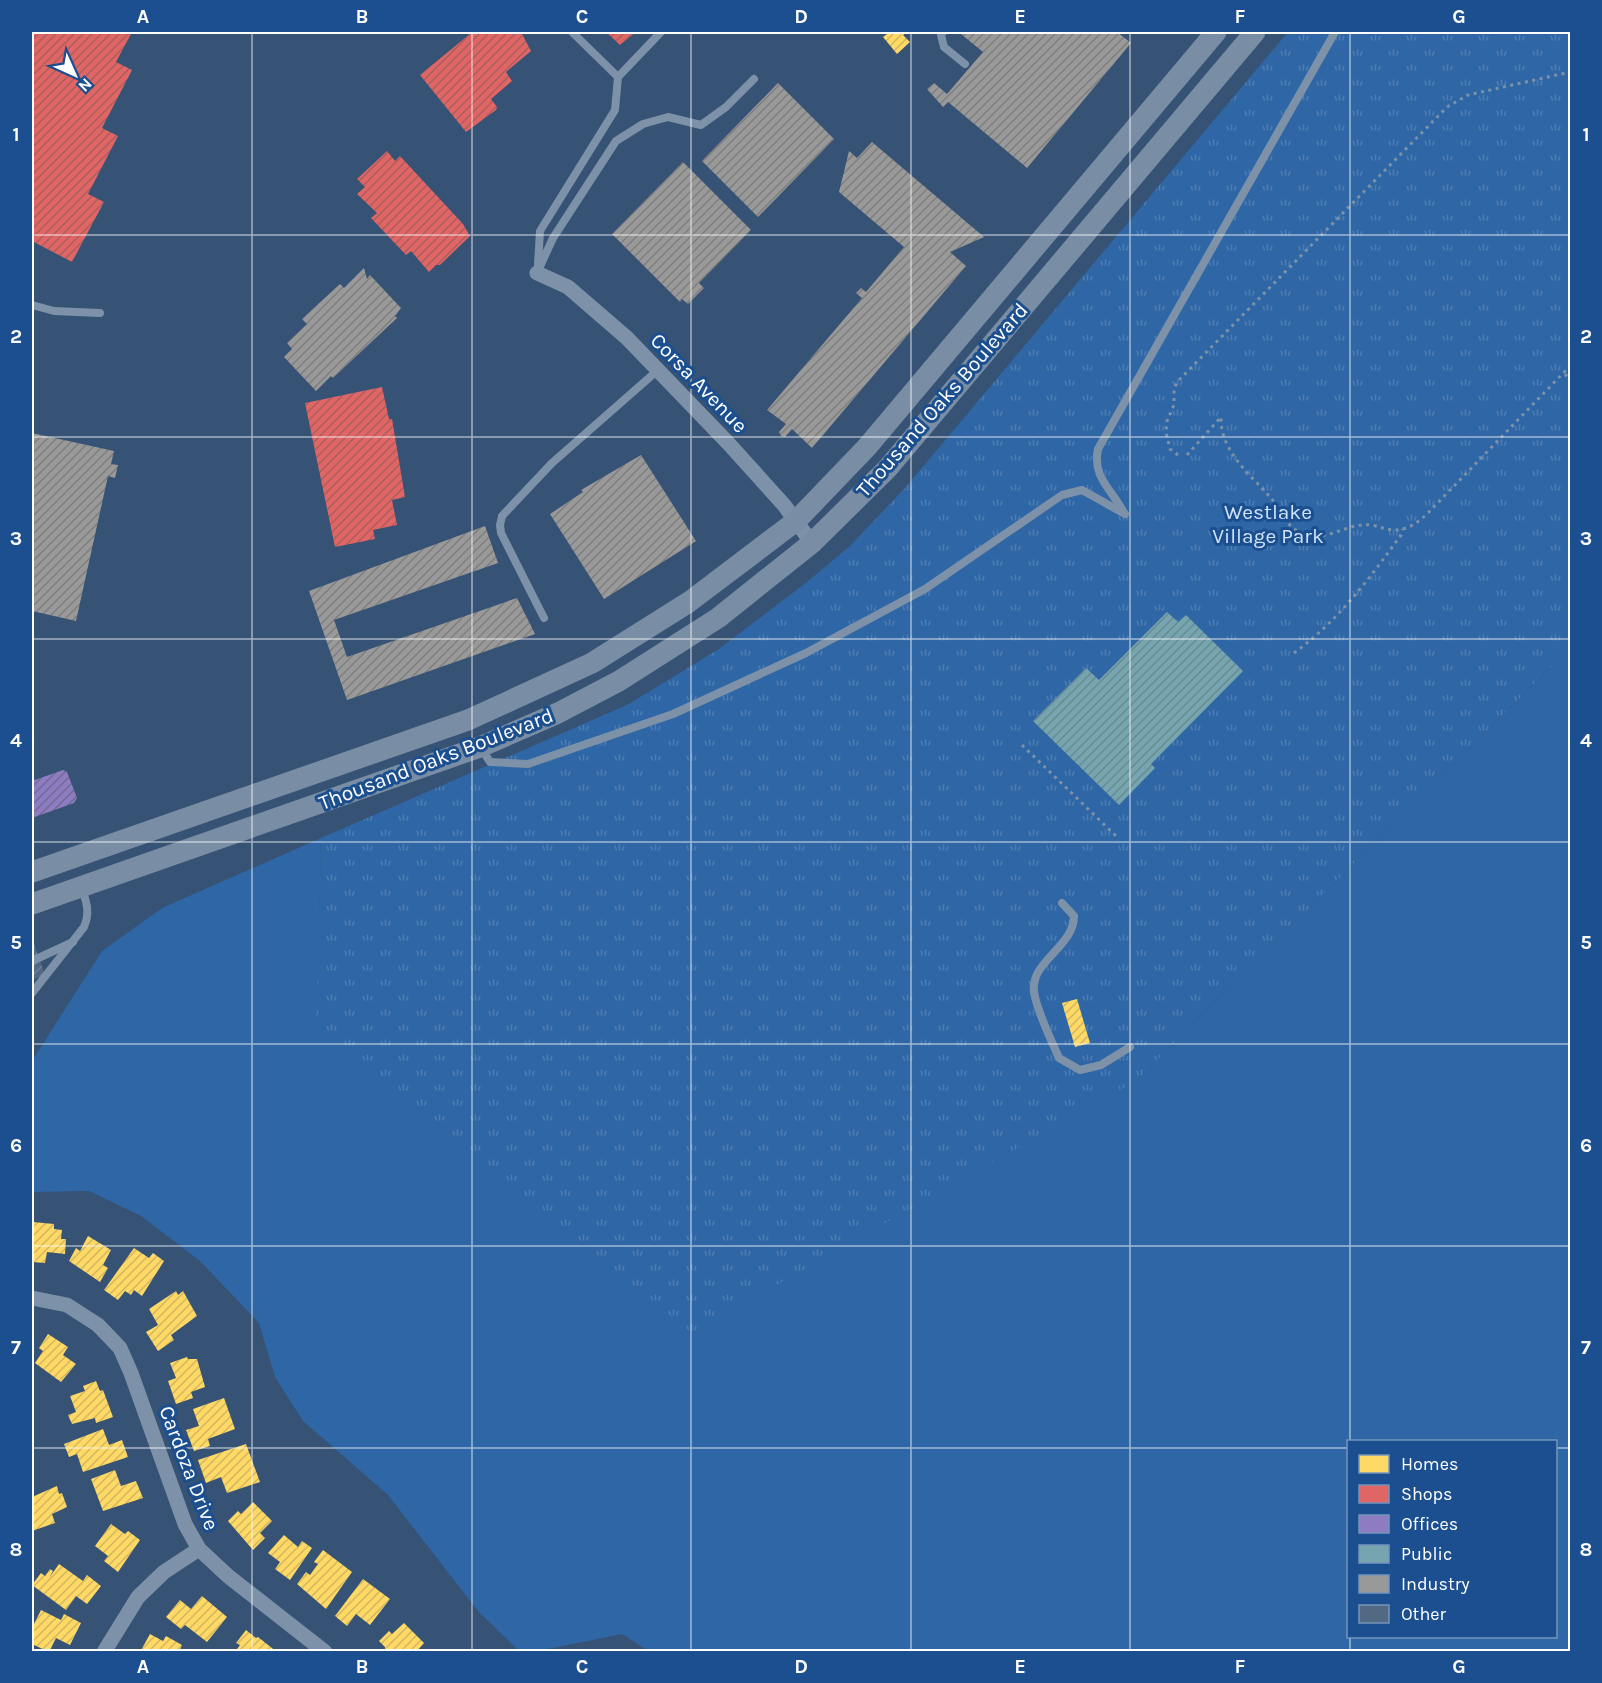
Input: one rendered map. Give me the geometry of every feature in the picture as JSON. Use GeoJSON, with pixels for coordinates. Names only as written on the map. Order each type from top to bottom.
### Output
{"type":"FeatureCollection","features":[{"type":"Feature","properties":{"kind":"main road","name":"Thousand Oaks Boulevard"},"geometry":{"type":"LineString","coordinates":[[32,872],[468,720],[588,665],[642,633],[734,570],[796,521],[910,397],[1216,32]]}},
{"type":"Feature","properties":{"kind":"main road","name":"Thousand Oaks Boulevard"},"geometry":{"type":"LineString","coordinates":[[32,904],[480,747],[558,713],[658,657],[718,618],[812,543],[887,469],[1255,32]]}},
{"type":"Feature","properties":{"kind":"main road"},"geometry":{"type":"LineString","coordinates":[[468,720],[480,747]]}},
{"type":"Feature","properties":{"kind":"main road"},"geometry":{"type":"LineString","coordinates":[[190,816],[202,845]]}},
{"type":"Feature","properties":{"kind":"street","name":"Corsa Avenue"},"geometry":{"type":"LineString","coordinates":[[537,273],[568,287],[627,338],[729,444],[796,521],[812,543]]}},
{"type":"Feature","properties":{"kind":"street","name":"Cardoza Drive"},"geometry":{"type":"LineString","coordinates":[[32,1298],[67,1305],[98,1325],[120,1348],[185,1524],[199,1549],[228,1576],[326,1652]]}},
{"type":"Feature","properties":{"kind":"street"},"geometry":{"type":"LineString","coordinates":[[104,1652],[138,1597],[164,1572],[199,1549]]}},
{"type":"Feature","properties":{"kind":"lane"},"geometry":{"type":"LineString","coordinates":[[572,32],[618,77]]}},
{"type":"Feature","properties":{"kind":"lane"},"geometry":{"type":"LineString","coordinates":[[537,273],[540,231],[615,110],[618,77],[661,32]]}},
{"type":"Feature","properties":{"kind":"lane"},"geometry":{"type":"LineString","coordinates":[[943,32],[941,34],[944,47],[965,64]]}},
{"type":"Feature","properties":{"kind":"lane"},"geometry":{"type":"LineString","coordinates":[[480,747],[490,762],[528,764],[673,714],[806,653],[925,589],[1062,495],[1073,491],[1093,494],[1125,514],[1116,496],[1102,483],[1097,471],[1098,449],[1335,32]]}},
{"type":"Feature","properties":{"kind":"lane"},"geometry":{"type":"LineString","coordinates":[[537,273],[553,238],[616,141],[643,124],[668,117],[701,125],[726,107],[754,79]]}},
{"type":"Feature","properties":{"kind":"lane"},"geometry":{"type":"LineString","coordinates":[[32,304],[54,311],[100,313]]}},
{"type":"Feature","properties":{"kind":"lane"},"geometry":{"type":"LineString","coordinates":[[544,618],[501,533],[502,516],[552,463],[658,370]]}},
{"type":"Feature","properties":{"kind":"lane"},"geometry":{"type":"LineString","coordinates":[[32,993],[74,941],[88,918],[88,906],[82,887]]}},
{"type":"Feature","properties":{"kind":"lane"},"geometry":{"type":"LineString","coordinates":[[1062,903],[1074,916],[1074,927],[1038,972],[1034,993],[1059,1058],[1080,1070],[1101,1065],[1130,1047]]}},
{"type":"Feature","properties":{"kind":"lane"},"geometry":{"type":"LineString","coordinates":[[32,961],[74,941]]}},
{"type":"Feature","properties":{"kind":"path"},"geometry":{"type":"LineString","coordinates":[[1178,455],[1170,449],[1166,432],[1174,405],[1174,388],[1179,380],[1447,107],[1468,95],[1570,72]]}},
{"type":"Feature","properties":{"kind":"path"},"geometry":{"type":"LineString","coordinates":[[1187,455],[1221,417],[1221,430],[1239,464],[1271,497],[1286,521],[1298,531],[1315,537],[1328,536],[1356,526],[1403,529],[1426,515],[1565,374],[1570,366]]}},
{"type":"Feature","properties":{"kind":"path"},"geometry":{"type":"LineString","coordinates":[[1565,374],[1570,380]]}},
{"type":"Feature","properties":{"kind":"path"},"geometry":{"type":"LineString","coordinates":[[1294,653],[1312,640],[1350,602],[1401,535],[1403,529]]}},
{"type":"Feature","properties":{"kind":"path"},"geometry":{"type":"LineString","coordinates":[[1022,745],[1116,836]]}},
{"type":"Feature","properties":{"kind":"green space","name":"Westlake Village Park"},"geometry":{"type":"Polygon","coordinates":[[[1288,32],[1570,32],[1570,648],[1136,1081],[692,1333],[316,1036],[321,838],[627,705],[719,649],[807,582],[850,546],[905,488],[1288,32]]]}},
{"type":"Feature","properties":{"kind":"green space"},"geometry":{"type":"Polygon","coordinates":[[[1570,648],[1570,1651],[650,1652],[622,1634],[538,1651],[519,1651],[478,1611],[388,1495],[303,1421],[275,1377],[259,1323],[200,1261],[141,1216],[89,1191],[32,1192],[32,1061],[102,951],[162,908],[321,838],[317,1036],[1136,1081],[1570,648]]]}},
{"type":"Feature","properties":{"kind":"building: Homes"},"geometry":{"type":"Polygon","coordinates":[[[890,32],[908,32],[903,35],[910,42],[897,54],[883,37],[890,32]]]}},
{"type":"Feature","properties":{"kind":"building: Homes"},"geometry":{"type":"Polygon","coordinates":[[[1077,999],[1090,1043],[1075,1047],[1062,1003],[1077,999]]]}},
{"type":"Feature","properties":{"kind":"building: Homes"},"geometry":{"type":"Polygon","coordinates":[[[33,1222],[54,1224],[54,1229],[62,1230],[61,1239],[66,1239],[65,1254],[47,1252],[45,1263],[32,1262],[33,1222]]]}},
{"type":"Feature","properties":{"kind":"building: Homes"},"geometry":{"type":"Polygon","coordinates":[[[88,1236],[111,1250],[103,1265],[108,1268],[100,1282],[69,1261],[76,1248],[80,1251],[88,1236]]]}},
{"type":"Feature","properties":{"kind":"building: Homes"},"geometry":{"type":"Polygon","coordinates":[[[134,1248],[149,1258],[153,1253],[164,1261],[142,1296],[134,1290],[131,1295],[125,1291],[118,1300],[104,1290],[134,1248]]]}},
{"type":"Feature","properties":{"kind":"building: Homes"},"geometry":{"type":"Polygon","coordinates":[[[176,1291],[178,1295],[183,1291],[197,1316],[171,1335],[174,1340],[158,1351],[146,1332],[158,1325],[149,1309],[176,1291]]]}},
{"type":"Feature","properties":{"kind":"building: Homes"},"geometry":{"type":"Polygon","coordinates":[[[48,1334],[68,1347],[63,1355],[76,1364],[61,1382],[35,1363],[43,1351],[39,1348],[48,1334]]]}},
{"type":"Feature","properties":{"kind":"building: Homes"},"geometry":{"type":"Polygon","coordinates":[[[187,1357],[197,1359],[205,1387],[191,1392],[193,1398],[176,1404],[168,1381],[176,1378],[170,1363],[187,1357]]]}},
{"type":"Feature","properties":{"kind":"building: Homes"},"geometry":{"type":"Polygon","coordinates":[[[96,1381],[100,1391],[103,1390],[113,1417],[96,1423],[95,1418],[72,1424],[68,1415],[76,1412],[70,1396],[85,1391],[83,1386],[96,1381]]]}},
{"type":"Feature","properties":{"kind":"building: Homes"},"geometry":{"type":"Polygon","coordinates":[[[224,1398],[235,1429],[208,1439],[210,1446],[194,1451],[186,1430],[199,1426],[193,1409],[224,1398]]]}},
{"type":"Feature","properties":{"kind":"building: Homes"},"geometry":{"type":"Polygon","coordinates":[[[103,1429],[109,1445],[122,1440],[128,1457],[83,1472],[77,1454],[69,1457],[64,1444],[103,1429]]]}},
{"type":"Feature","properties":{"kind":"building: Homes"},"geometry":{"type":"Polygon","coordinates":[[[246,1444],[260,1482],[227,1493],[221,1477],[206,1483],[198,1460],[246,1444]]]}},
{"type":"Feature","properties":{"kind":"building: Homes"},"geometry":{"type":"Polygon","coordinates":[[[115,1470],[121,1486],[136,1481],[143,1498],[103,1511],[91,1479],[115,1470]]]}},
{"type":"Feature","properties":{"kind":"building: Homes"},"geometry":{"type":"Polygon","coordinates":[[[57,1486],[67,1507],[52,1514],[55,1523],[32,1531],[32,1497],[57,1486]]]}},
{"type":"Feature","properties":{"kind":"building: Homes"},"geometry":{"type":"Polygon","coordinates":[[[253,1502],[272,1521],[260,1533],[265,1538],[253,1550],[228,1521],[238,1511],[241,1514],[253,1502]]]}},
{"type":"Feature","properties":{"kind":"building: Homes"},"geometry":{"type":"Polygon","coordinates":[[[111,1524],[125,1534],[128,1531],[140,1540],[118,1572],[104,1561],[108,1556],[95,1546],[111,1524]]]}},
{"type":"Feature","properties":{"kind":"building: Homes"},"geometry":{"type":"Polygon","coordinates":[[[284,1535],[298,1547],[302,1541],[312,1548],[290,1580],[275,1569],[280,1562],[268,1553],[284,1535]]]}},
{"type":"Feature","properties":{"kind":"building: Homes"},"geometry":{"type":"Polygon","coordinates":[[[323,1550],[352,1572],[326,1609],[297,1584],[306,1572],[310,1575],[318,1564],[314,1562],[323,1550]]]}},
{"type":"Feature","properties":{"kind":"building: Homes"},"geometry":{"type":"Polygon","coordinates":[[[59,1564],[83,1581],[87,1575],[101,1586],[87,1604],[76,1596],[66,1610],[32,1585],[41,1573],[45,1576],[50,1569],[53,1571],[49,1578],[59,1564]]]}},
{"type":"Feature","properties":{"kind":"building: Homes"},"geometry":{"type":"Polygon","coordinates":[[[363,1579],[390,1599],[370,1625],[356,1614],[347,1626],[335,1616],[363,1579]]]}},
{"type":"Feature","properties":{"kind":"building: Homes"},"geometry":{"type":"Polygon","coordinates":[[[202,1596],[227,1617],[207,1642],[185,1625],[181,1629],[166,1617],[180,1600],[191,1609],[202,1596]]]}},
{"type":"Feature","properties":{"kind":"building: Homes"},"geometry":{"type":"Polygon","coordinates":[[[41,1610],[61,1620],[64,1614],[81,1623],[70,1645],[56,1638],[49,1652],[32,1644],[32,1623],[34,1624],[41,1610]]]}},
{"type":"Feature","properties":{"kind":"building: Homes"},"geometry":{"type":"Polygon","coordinates":[[[404,1623],[424,1643],[416,1652],[385,1652],[385,1647],[379,1641],[389,1631],[392,1634],[404,1623]]]}},
{"type":"Feature","properties":{"kind":"building: Homes"},"geometry":{"type":"Polygon","coordinates":[[[246,1630],[277,1652],[235,1652],[240,1645],[236,1643],[246,1630]]]}},
{"type":"Feature","properties":{"kind":"building: Homes"},"geometry":{"type":"Polygon","coordinates":[[[150,1634],[163,1641],[166,1636],[182,1645],[179,1652],[140,1652],[150,1634]]]}},
{"type":"Feature","properties":{"kind":"building: Shops"},"geometry":{"type":"Polygon","coordinates":[[[32,32],[132,32],[116,62],[132,70],[102,128],[118,136],[88,194],[104,202],[72,262],[32,241],[32,32]]]}},
{"type":"Feature","properties":{"kind":"building: Shops"},"geometry":{"type":"Polygon","coordinates":[[[521,32],[531,51],[506,72],[512,81],[491,99],[497,107],[496,110],[466,132],[420,75],[471,33],[521,32]]]}},
{"type":"Feature","properties":{"kind":"building: Shops"},"geometry":{"type":"Polygon","coordinates":[[[606,32],[636,32],[620,45],[606,32]]]}},
{"type":"Feature","properties":{"kind":"building: Shops"},"geometry":{"type":"Polygon","coordinates":[[[387,151],[395,161],[400,156],[463,224],[470,236],[440,265],[436,265],[429,272],[411,251],[406,255],[371,218],[377,213],[357,194],[365,187],[357,179],[387,151]]]}},
{"type":"Feature","properties":{"kind":"building: Shops"},"geometry":{"type":"Polygon","coordinates":[[[382,387],[389,419],[392,419],[405,497],[392,500],[397,525],[373,530],[375,539],[335,547],[305,403],[382,387]]]}},
{"type":"Feature","properties":{"kind":"building: Offices"},"geometry":{"type":"Polygon","coordinates":[[[63,770],[67,772],[77,798],[74,803],[32,818],[32,781],[63,770]]]}},
{"type":"Feature","properties":{"kind":"building: Public"},"geometry":{"type":"Polygon","coordinates":[[[1167,612],[1178,622],[1186,615],[1243,671],[1151,764],[1155,768],[1119,805],[1033,721],[1086,668],[1099,680],[1167,612]]]}},
{"type":"Feature","properties":{"kind":"building: Industry"},"geometry":{"type":"Polygon","coordinates":[[[963,32],[1117,32],[1131,43],[1027,168],[948,102],[943,107],[927,89],[934,83],[947,94],[983,52],[961,34],[963,32]]]}},
{"type":"Feature","properties":{"kind":"building: Industry"},"geometry":{"type":"Polygon","coordinates":[[[778,83],[834,139],[758,217],[702,161],[778,83]]]}},
{"type":"Feature","properties":{"kind":"building: Industry"},"geometry":{"type":"Polygon","coordinates":[[[872,142],[984,237],[950,252],[966,266],[812,448],[792,429],[785,437],[781,436],[779,432],[786,424],[767,410],[862,298],[856,293],[861,288],[866,292],[904,247],[839,192],[849,151],[857,158],[872,142]]]}},
{"type":"Feature","properties":{"kind":"building: Industry"},"geometry":{"type":"Polygon","coordinates":[[[683,162],[751,230],[699,283],[704,288],[688,304],[682,299],[680,302],[612,234],[683,162]]]}},
{"type":"Feature","properties":{"kind":"building: Industry"},"geometry":{"type":"Polygon","coordinates":[[[364,268],[367,279],[370,275],[401,308],[395,316],[397,318],[316,391],[284,357],[292,349],[287,343],[307,324],[302,319],[340,284],[344,288],[364,268]]]}},
{"type":"Feature","properties":{"kind":"building: Industry"},"geometry":{"type":"Polygon","coordinates":[[[32,433],[114,451],[111,464],[118,465],[115,478],[108,476],[76,621],[32,611],[32,433]]]}},
{"type":"Feature","properties":{"kind":"building: Industry"},"geometry":{"type":"Polygon","coordinates":[[[641,455],[696,541],[604,599],[550,514],[583,492],[581,490],[641,455]]]}},
{"type":"Feature","properties":{"kind":"building: Industry"},"geometry":{"type":"Polygon","coordinates":[[[485,526],[498,563],[334,620],[347,657],[517,598],[535,634],[347,700],[309,591],[485,526]]]}},
{"type":"Feature","properties":{"kind":"building: Other"},"geometry":{"type":"Polygon","coordinates":[[[32,938],[45,975],[32,980],[32,938]]]}}]}
